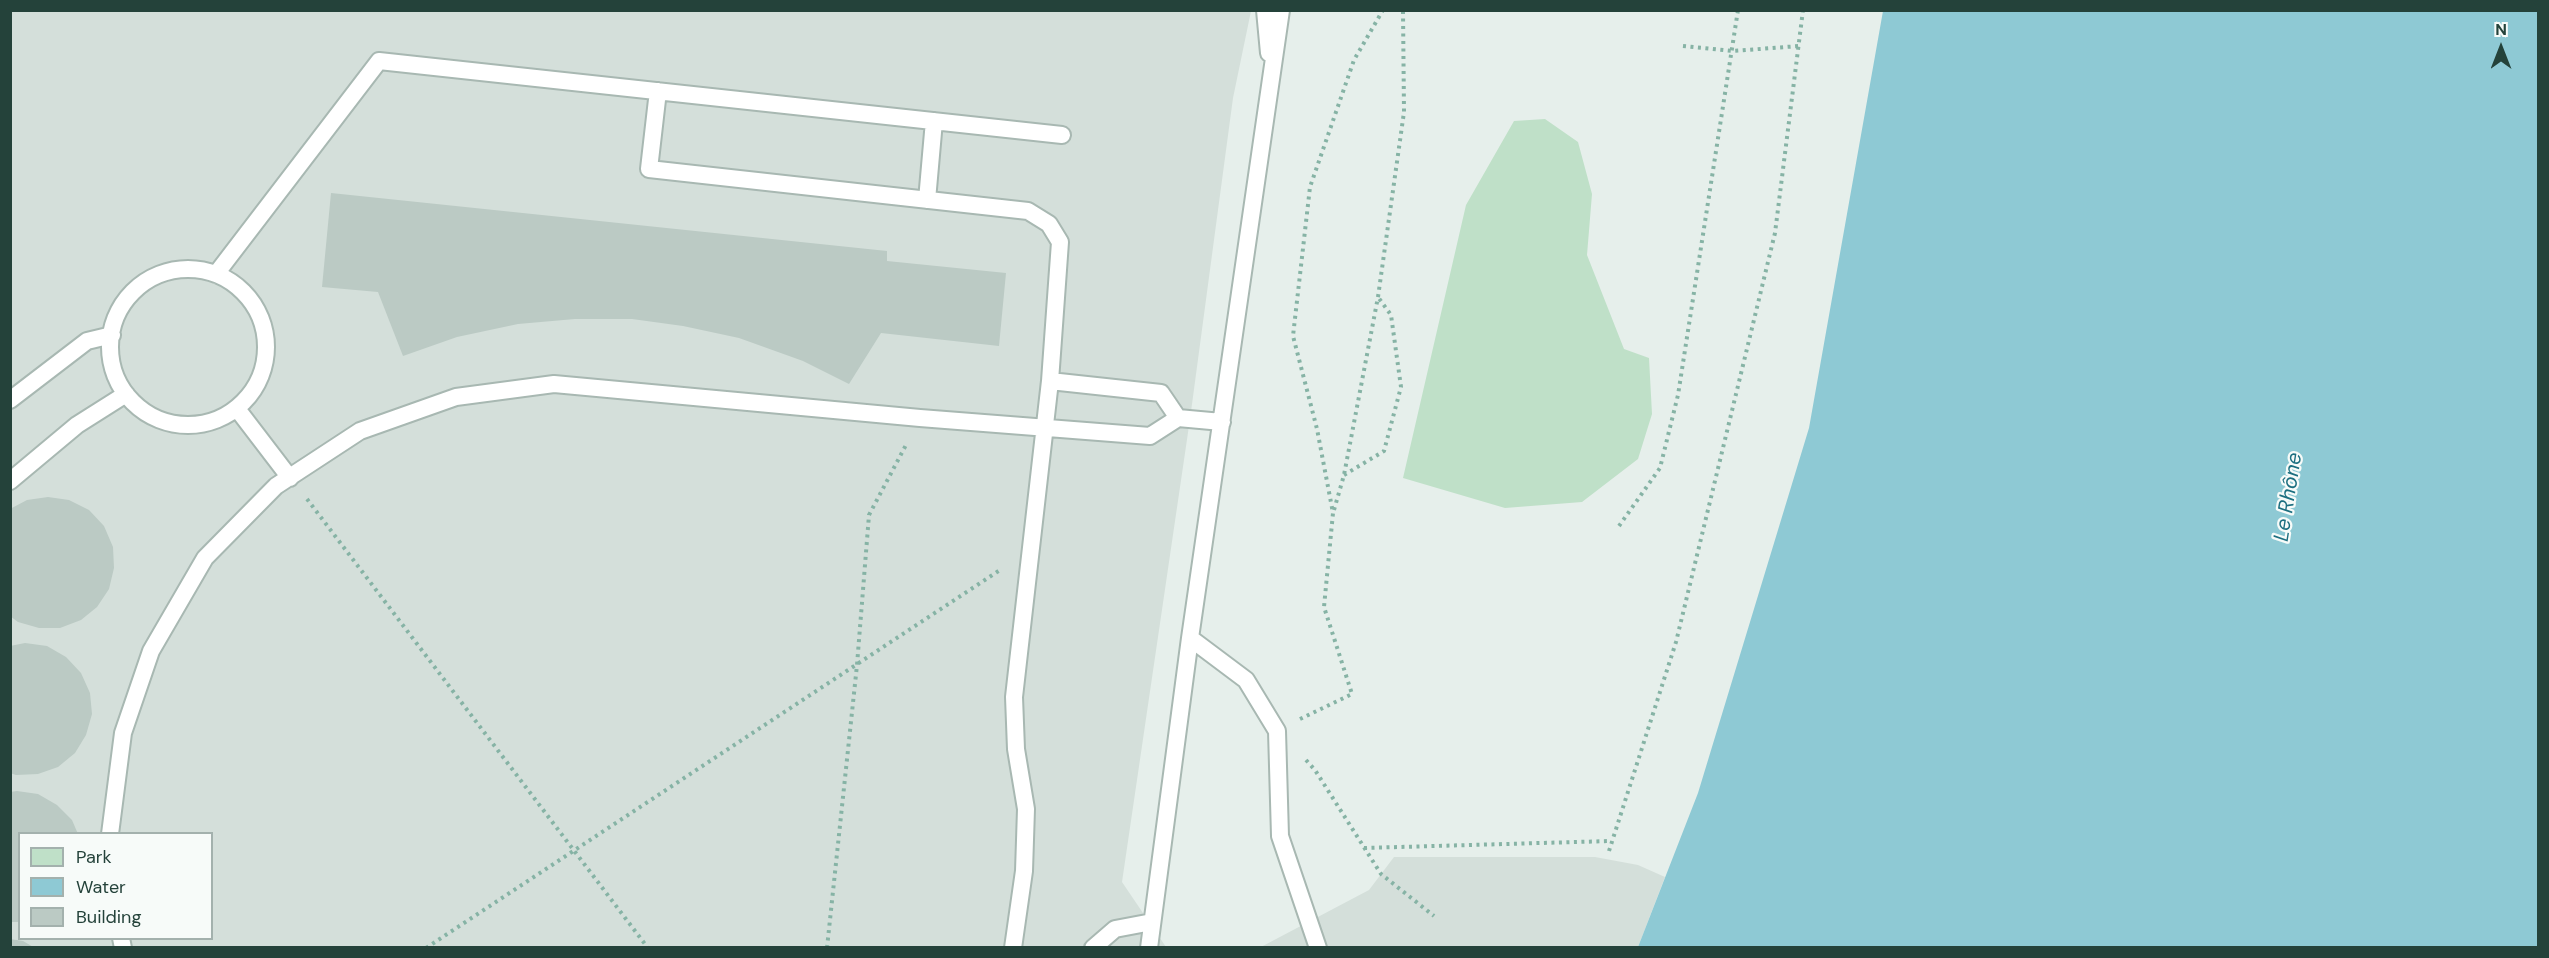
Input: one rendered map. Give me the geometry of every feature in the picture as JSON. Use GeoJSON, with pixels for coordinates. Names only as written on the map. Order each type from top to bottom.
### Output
{"type":"FeatureCollection","features":[{"type":"Feature","properties":{"kind":"lane"},"geometry":{"type":"LineString","coordinates":[[1265,10],[1272,87]]}},
{"type":"Feature","properties":{"kind":"lane"},"geometry":{"type":"LineString","coordinates":[[1149,948],[1190,638],[1272,87],[1281,10]]}},
{"type":"Feature","properties":{"kind":"lane"},"geometry":{"type":"LineString","coordinates":[[216,274],[379,61],[1062,135]]}},
{"type":"Feature","properties":{"kind":"lane"},"geometry":{"type":"LineString","coordinates":[[658,91],[649,169],[1028,211],[1049,224],[1060,242],[1050,381],[1043,426],[1014,697],[1016,749],[1026,809],[1024,871],[1017,938],[1013,948]]}},
{"type":"Feature","properties":{"kind":"lane"},"geometry":{"type":"LineString","coordinates":[[927,200],[934,121]]}},
{"type":"Feature","properties":{"kind":"lane"},"geometry":{"type":"LineString","coordinates":[[169,270],[210,270],[216,274],[246,291],[266,327],[264,374],[238,410],[208,424],[177,426],[145,414],[120,388],[109,354],[114,317],[133,290],[169,270]]}},
{"type":"Feature","properties":{"kind":"lane"},"geometry":{"type":"LineString","coordinates":[[10,400],[87,341],[112,335]]}},
{"type":"Feature","properties":{"kind":"lane"},"geometry":{"type":"LineString","coordinates":[[1050,381],[1161,393],[1178,418]]}},
{"type":"Feature","properties":{"kind":"lane"},"geometry":{"type":"LineString","coordinates":[[110,832],[123,733],[151,651],[205,558],[276,486],[360,431],[456,397],[554,384],[920,418],[1150,436],[1178,418],[1222,422]]}},
{"type":"Feature","properties":{"kind":"lane"},"geometry":{"type":"LineString","coordinates":[[10,481],[77,425],[126,394]]}},
{"type":"Feature","properties":{"kind":"lane"},"geometry":{"type":"LineString","coordinates":[[238,410],[290,478]]}},
{"type":"Feature","properties":{"kind":"lane"},"geometry":{"type":"LineString","coordinates":[[1190,638],[1246,680],[1277,731],[1280,836],[1318,948]]}},
{"type":"Feature","properties":{"kind":"lane"},"geometry":{"type":"LineString","coordinates":[[1093,948],[1115,929],[1152,922]]}},
{"type":"Feature","properties":{"kind":"path"},"geometry":{"type":"LineString","coordinates":[[1333,513],[1317,429],[1293,336],[1310,187],[1354,60],[1383,10]]}},
{"type":"Feature","properties":{"kind":"path"},"geometry":{"type":"LineString","coordinates":[[1403,10],[1404,112],[1378,297],[1344,475],[1333,513],[1324,607],[1352,694],[1277,731],[1315,770],[1381,874],[1434,916]]}},
{"type":"Feature","properties":{"kind":"path"},"geometry":{"type":"LineString","coordinates":[[1619,526],[1660,468],[1678,395],[1738,10]]}},
{"type":"Feature","properties":{"kind":"path"},"geometry":{"type":"LineString","coordinates":[[1609,851],[1676,642],[1775,233],[1803,10]]}},
{"type":"Feature","properties":{"kind":"path"},"geometry":{"type":"LineString","coordinates":[[1683,46],[1733,51],[1799,46]]}},
{"type":"Feature","properties":{"kind":"path"},"geometry":{"type":"LineString","coordinates":[[1344,475],[1384,451],[1401,387],[1391,315],[1378,297]]}},
{"type":"Feature","properties":{"kind":"path"},"geometry":{"type":"LineString","coordinates":[[826,948],[857,665],[869,515],[920,418]]}},
{"type":"Feature","properties":{"kind":"path"},"geometry":{"type":"LineString","coordinates":[[290,478],[648,948]]}},
{"type":"Feature","properties":{"kind":"path"},"geometry":{"type":"LineString","coordinates":[[426,948],[1030,550]]}},
{"type":"Feature","properties":{"kind":"path"},"geometry":{"type":"LineString","coordinates":[[1364,848],[1611,841]]}},
{"type":"Feature","properties":{"kind":"shaded area"},"geometry":{"type":"Polygon","coordinates":[[[10,11],[1251,11],[1233,98],[1190,419],[1122,882],[1166,947],[11,947],[10,11]]]}},
{"type":"Feature","properties":{"kind":"shaded area"},"geometry":{"type":"Polygon","coordinates":[[[1394,857],[1595,857],[1638,865],[1665,877],[1638,947],[1259,948],[1369,890],[1394,857]]]}},
{"type":"Feature","properties":{"kind":"green space"},"geometry":{"type":"Polygon","coordinates":[[[1545,119],[1578,142],[1592,194],[1587,255],[1624,349],[1649,358],[1652,414],[1638,459],[1582,502],[1505,508],[1403,478],[1466,205],[1514,121],[1545,119]]]}},
{"type":"Feature","properties":{"kind":"water","name":"Le Rhône"},"geometry":{"type":"Polygon","coordinates":[[[1883,11],[2538,11],[2538,947],[1638,947],[1698,793],[1809,428],[1883,11]]]}},
{"type":"Feature","properties":{"kind":"building"},"geometry":{"type":"Polygon","coordinates":[[[331,193],[887,251],[887,261],[1006,273],[999,346],[881,333],[849,384],[803,361],[739,338],[683,326],[632,319],[575,319],[518,324],[457,337],[403,356],[378,292],[322,287],[331,193]]]}},
{"type":"Feature","properties":{"kind":"building"},"geometry":{"type":"Polygon","coordinates":[[[48,497],[69,500],[89,510],[104,526],[113,547],[114,568],[109,589],[97,607],[81,620],[60,628],[39,628],[18,622],[10,616],[10,509],[27,500],[48,497]]]}},
{"type":"Feature","properties":{"kind":"building"},"geometry":{"type":"Polygon","coordinates":[[[25,643],[47,646],[66,657],[81,673],[90,693],[92,714],[86,735],[75,753],[58,767],[38,774],[16,775],[10,773],[10,646],[25,643]]]}},
{"type":"Feature","properties":{"kind":"building"},"geometry":{"type":"Polygon","coordinates":[[[10,792],[38,794],[57,805],[72,820],[77,832],[18,832],[18,922],[10,922],[10,792]]]}},
{"type":"Feature","properties":{"kind":"building"},"geometry":{"type":"Polygon","coordinates":[[[10,939],[23,941],[35,948],[10,948],[10,939]]]}}]}
